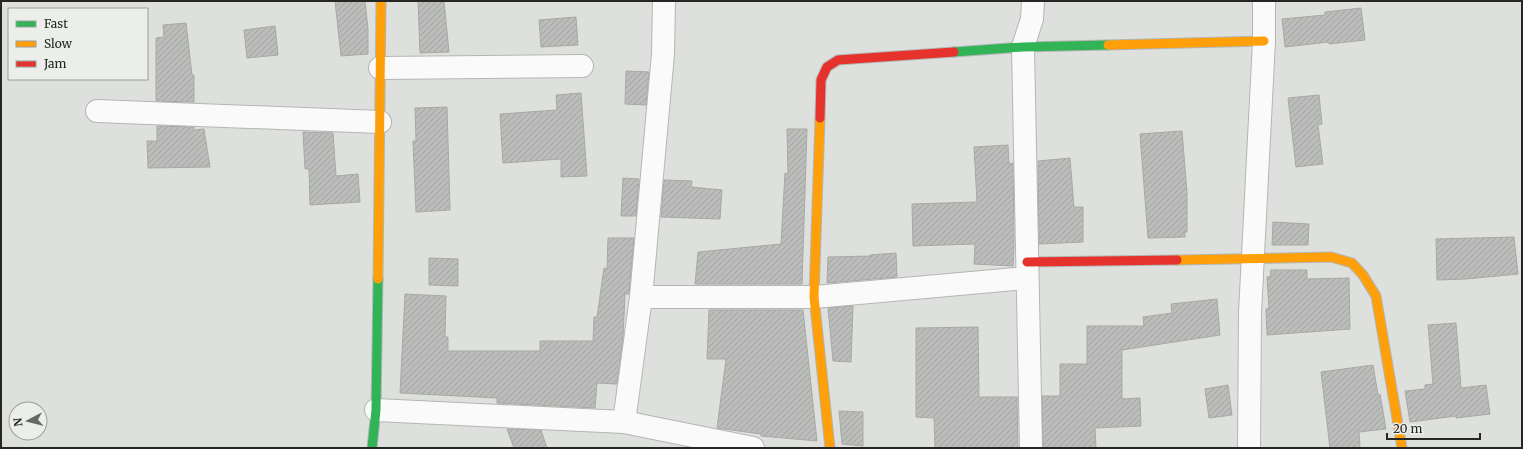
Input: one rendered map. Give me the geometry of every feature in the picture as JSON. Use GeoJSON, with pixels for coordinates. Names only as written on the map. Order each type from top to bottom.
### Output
{"type":"FeatureCollection","features":[{"type":"Feature","properties":{"kind":"street"},"geometry":{"type":"LineString","coordinates":[[372,448],[376,410],[381,1]]}},
{"type":"Feature","properties":{"kind":"street"},"geometry":{"type":"LineString","coordinates":[[624,422],[641,297],[663,54],[664,1]]}},
{"type":"Feature","properties":{"kind":"street"},"geometry":{"type":"LineString","coordinates":[[1031,448],[1023,48],[1032,19],[1034,1]]}},
{"type":"Feature","properties":{"kind":"street"},"geometry":{"type":"LineString","coordinates":[[1249,448],[1250,313],[1264,41],[1264,1]]}},
{"type":"Feature","properties":{"kind":"street"},"geometry":{"type":"LineString","coordinates":[[830,448],[814,297],[821,80],[827,67],[838,60],[1023,48],[1264,41]]}},
{"type":"Feature","properties":{"kind":"street"},"geometry":{"type":"LineString","coordinates":[[380,68],[582,66]]}},
{"type":"Feature","properties":{"kind":"street"},"geometry":{"type":"LineString","coordinates":[[97,111],[380,122]]}},
{"type":"Feature","properties":{"kind":"street"},"geometry":{"type":"LineString","coordinates":[[641,297],[814,297],[1027,270],[1252,258],[1331,257],[1352,263],[1364,275],[1376,296],[1402,448]]}},
{"type":"Feature","properties":{"kind":"street"},"geometry":{"type":"LineString","coordinates":[[376,410],[624,422],[753,448]]}},
{"type":"Feature","properties":{"kind":"building"},"geometry":{"type":"Polygon","coordinates":[[[335,1],[365,1],[368,29],[368,54],[341,56],[335,1]]]}},
{"type":"Feature","properties":{"kind":"building"},"geometry":{"type":"Polygon","coordinates":[[[418,1],[444,1],[449,52],[420,53],[418,1]]]}},
{"type":"Feature","properties":{"kind":"building"},"geometry":{"type":"Polygon","coordinates":[[[1361,8],[1365,40],[1285,47],[1282,19],[1325,15],[1325,12],[1361,8]]]}},
{"type":"Feature","properties":{"kind":"building"},"geometry":{"type":"Polygon","coordinates":[[[576,17],[578,45],[541,47],[539,20],[576,17]]]}},
{"type":"Feature","properties":{"kind":"building"},"geometry":{"type":"Polygon","coordinates":[[[186,23],[192,75],[194,75],[194,102],[156,101],[156,38],[164,37],[163,25],[186,23]]]}},
{"type":"Feature","properties":{"kind":"building"},"geometry":{"type":"Polygon","coordinates":[[[275,26],[278,55],[247,58],[244,30],[275,26]]]}},
{"type":"Feature","properties":{"kind":"building"},"geometry":{"type":"Polygon","coordinates":[[[626,71],[649,72],[646,105],[625,104],[626,71]]]}},
{"type":"Feature","properties":{"kind":"building"},"geometry":{"type":"Polygon","coordinates":[[[581,93],[587,176],[561,177],[561,159],[503,163],[500,114],[557,110],[556,95],[581,93]]]}},
{"type":"Feature","properties":{"kind":"building"},"geometry":{"type":"Polygon","coordinates":[[[1319,95],[1322,124],[1318,125],[1323,164],[1296,167],[1288,98],[1319,95]]]}},
{"type":"Feature","properties":{"kind":"building"},"geometry":{"type":"Polygon","coordinates":[[[447,107],[450,210],[416,212],[413,141],[416,141],[415,108],[447,107]]]}},
{"type":"Feature","properties":{"kind":"building"},"geometry":{"type":"Polygon","coordinates":[[[157,126],[194,127],[194,130],[204,129],[210,167],[148,168],[147,141],[157,141],[157,126]]]}},
{"type":"Feature","properties":{"kind":"building"},"geometry":{"type":"Polygon","coordinates":[[[787,129],[807,129],[802,284],[695,284],[698,252],[781,244],[785,173],[788,174],[787,129]]]}},
{"type":"Feature","properties":{"kind":"building"},"geometry":{"type":"Polygon","coordinates":[[[1182,131],[1187,193],[1187,232],[1185,232],[1185,237],[1148,238],[1140,134],[1182,131]]]}},
{"type":"Feature","properties":{"kind":"building"},"geometry":{"type":"Polygon","coordinates":[[[303,132],[333,133],[336,176],[358,174],[360,202],[310,205],[309,169],[305,169],[303,132]]]}},
{"type":"Feature","properties":{"kind":"building"},"geometry":{"type":"Polygon","coordinates":[[[1008,145],[1009,164],[1013,163],[1013,266],[974,264],[975,244],[913,246],[912,204],[977,202],[974,147],[1008,145]]]}},
{"type":"Feature","properties":{"kind":"building"},"geometry":{"type":"Polygon","coordinates":[[[1070,158],[1074,207],[1083,207],[1083,242],[1039,244],[1038,161],[1070,158]]]}},
{"type":"Feature","properties":{"kind":"building"},"geometry":{"type":"Polygon","coordinates":[[[623,178],[639,179],[636,216],[621,216],[623,178]]]}},
{"type":"Feature","properties":{"kind":"building"},"geometry":{"type":"Polygon","coordinates":[[[664,180],[692,181],[691,187],[722,190],[720,219],[661,217],[664,180]]]}},
{"type":"Feature","properties":{"kind":"building"},"geometry":{"type":"Polygon","coordinates":[[[1273,222],[1309,224],[1308,245],[1272,245],[1273,222]]]}},
{"type":"Feature","properties":{"kind":"building"},"geometry":{"type":"Polygon","coordinates":[[[1514,237],[1518,274],[1437,280],[1436,239],[1514,237]]]}},
{"type":"Feature","properties":{"kind":"building"},"geometry":{"type":"Polygon","coordinates":[[[608,238],[634,238],[629,294],[625,294],[623,338],[617,384],[597,383],[595,408],[497,403],[497,398],[400,393],[405,294],[446,296],[445,337],[448,337],[448,351],[540,351],[540,341],[593,341],[594,317],[597,317],[604,268],[607,269],[608,238]]]}},
{"type":"Feature","properties":{"kind":"building"},"geometry":{"type":"Polygon","coordinates":[[[896,253],[897,277],[827,283],[828,257],[871,256],[870,255],[896,253]]]}},
{"type":"Feature","properties":{"kind":"building"},"geometry":{"type":"Polygon","coordinates":[[[429,258],[458,259],[458,286],[429,285],[429,258]]]}},
{"type":"Feature","properties":{"kind":"building"},"geometry":{"type":"Polygon","coordinates":[[[1271,270],[1307,270],[1307,279],[1349,278],[1350,329],[1267,335],[1266,309],[1269,308],[1267,277],[1270,277],[1271,270]]]}},
{"type":"Feature","properties":{"kind":"building"},"geometry":{"type":"Polygon","coordinates":[[[1217,299],[1220,335],[1122,350],[1122,399],[1140,398],[1141,426],[1095,428],[1096,448],[1043,448],[1042,396],[1060,396],[1060,364],[1087,364],[1087,326],[1144,326],[1143,317],[1172,313],[1171,304],[1217,299]]]}},
{"type":"Feature","properties":{"kind":"building"},"geometry":{"type":"Polygon","coordinates":[[[853,306],[851,362],[833,361],[828,308],[853,306]]]}},
{"type":"Feature","properties":{"kind":"building"},"geometry":{"type":"Polygon","coordinates":[[[709,310],[803,310],[817,441],[761,436],[761,434],[717,428],[726,359],[707,359],[709,310]]]}},
{"type":"Feature","properties":{"kind":"building"},"geometry":{"type":"Polygon","coordinates":[[[1456,323],[1461,388],[1486,385],[1490,414],[1456,418],[1456,416],[1410,422],[1405,391],[1425,389],[1425,385],[1433,384],[1428,325],[1456,323]]]}},
{"type":"Feature","properties":{"kind":"building"},"geometry":{"type":"Polygon","coordinates":[[[978,327],[979,397],[1017,397],[1018,448],[935,448],[934,418],[916,417],[916,328],[978,327]]]}},
{"type":"Feature","properties":{"kind":"building"},"geometry":{"type":"Polygon","coordinates":[[[1373,365],[1386,429],[1359,432],[1360,448],[1330,448],[1321,372],[1373,365]]]}},
{"type":"Feature","properties":{"kind":"building"},"geometry":{"type":"Polygon","coordinates":[[[1228,385],[1232,415],[1209,418],[1205,389],[1228,385]]]}},
{"type":"Feature","properties":{"kind":"building"},"geometry":{"type":"Polygon","coordinates":[[[839,411],[863,412],[863,446],[842,444],[839,411]]]}},
{"type":"Feature","properties":{"kind":"building"},"geometry":{"type":"Polygon","coordinates":[[[507,429],[541,430],[547,448],[514,448],[507,429]]]}},
{"type":"Feature","properties":{"kind":"traffic: fast"},"geometry":{"type":"LineString","coordinates":[[954,52],[1023,47],[1108,45]]}},
{"type":"Feature","properties":{"kind":"traffic: fast"},"geometry":{"type":"LineString","coordinates":[[372,448],[376,410],[378,279]]}},
{"type":"Feature","properties":{"kind":"traffic: slow"},"geometry":{"type":"LineString","coordinates":[[378,279],[381,1]]}},
{"type":"Feature","properties":{"kind":"traffic: slow"},"geometry":{"type":"LineString","coordinates":[[1108,45],[1264,41]]}},
{"type":"Feature","properties":{"kind":"traffic: slow"},"geometry":{"type":"LineString","coordinates":[[820,118],[814,297],[830,448]]}},
{"type":"Feature","properties":{"kind":"traffic: slow"},"geometry":{"type":"LineString","coordinates":[[1177,260],[1331,257],[1352,263],[1363,275],[1376,296],[1402,448]]}},
{"type":"Feature","properties":{"kind":"traffic: jam"},"geometry":{"type":"LineString","coordinates":[[820,118],[821,80],[827,67],[838,60],[954,52]]}},
{"type":"Feature","properties":{"kind":"traffic: jam"},"geometry":{"type":"LineString","coordinates":[[1027,262],[1177,260]]}}]}
